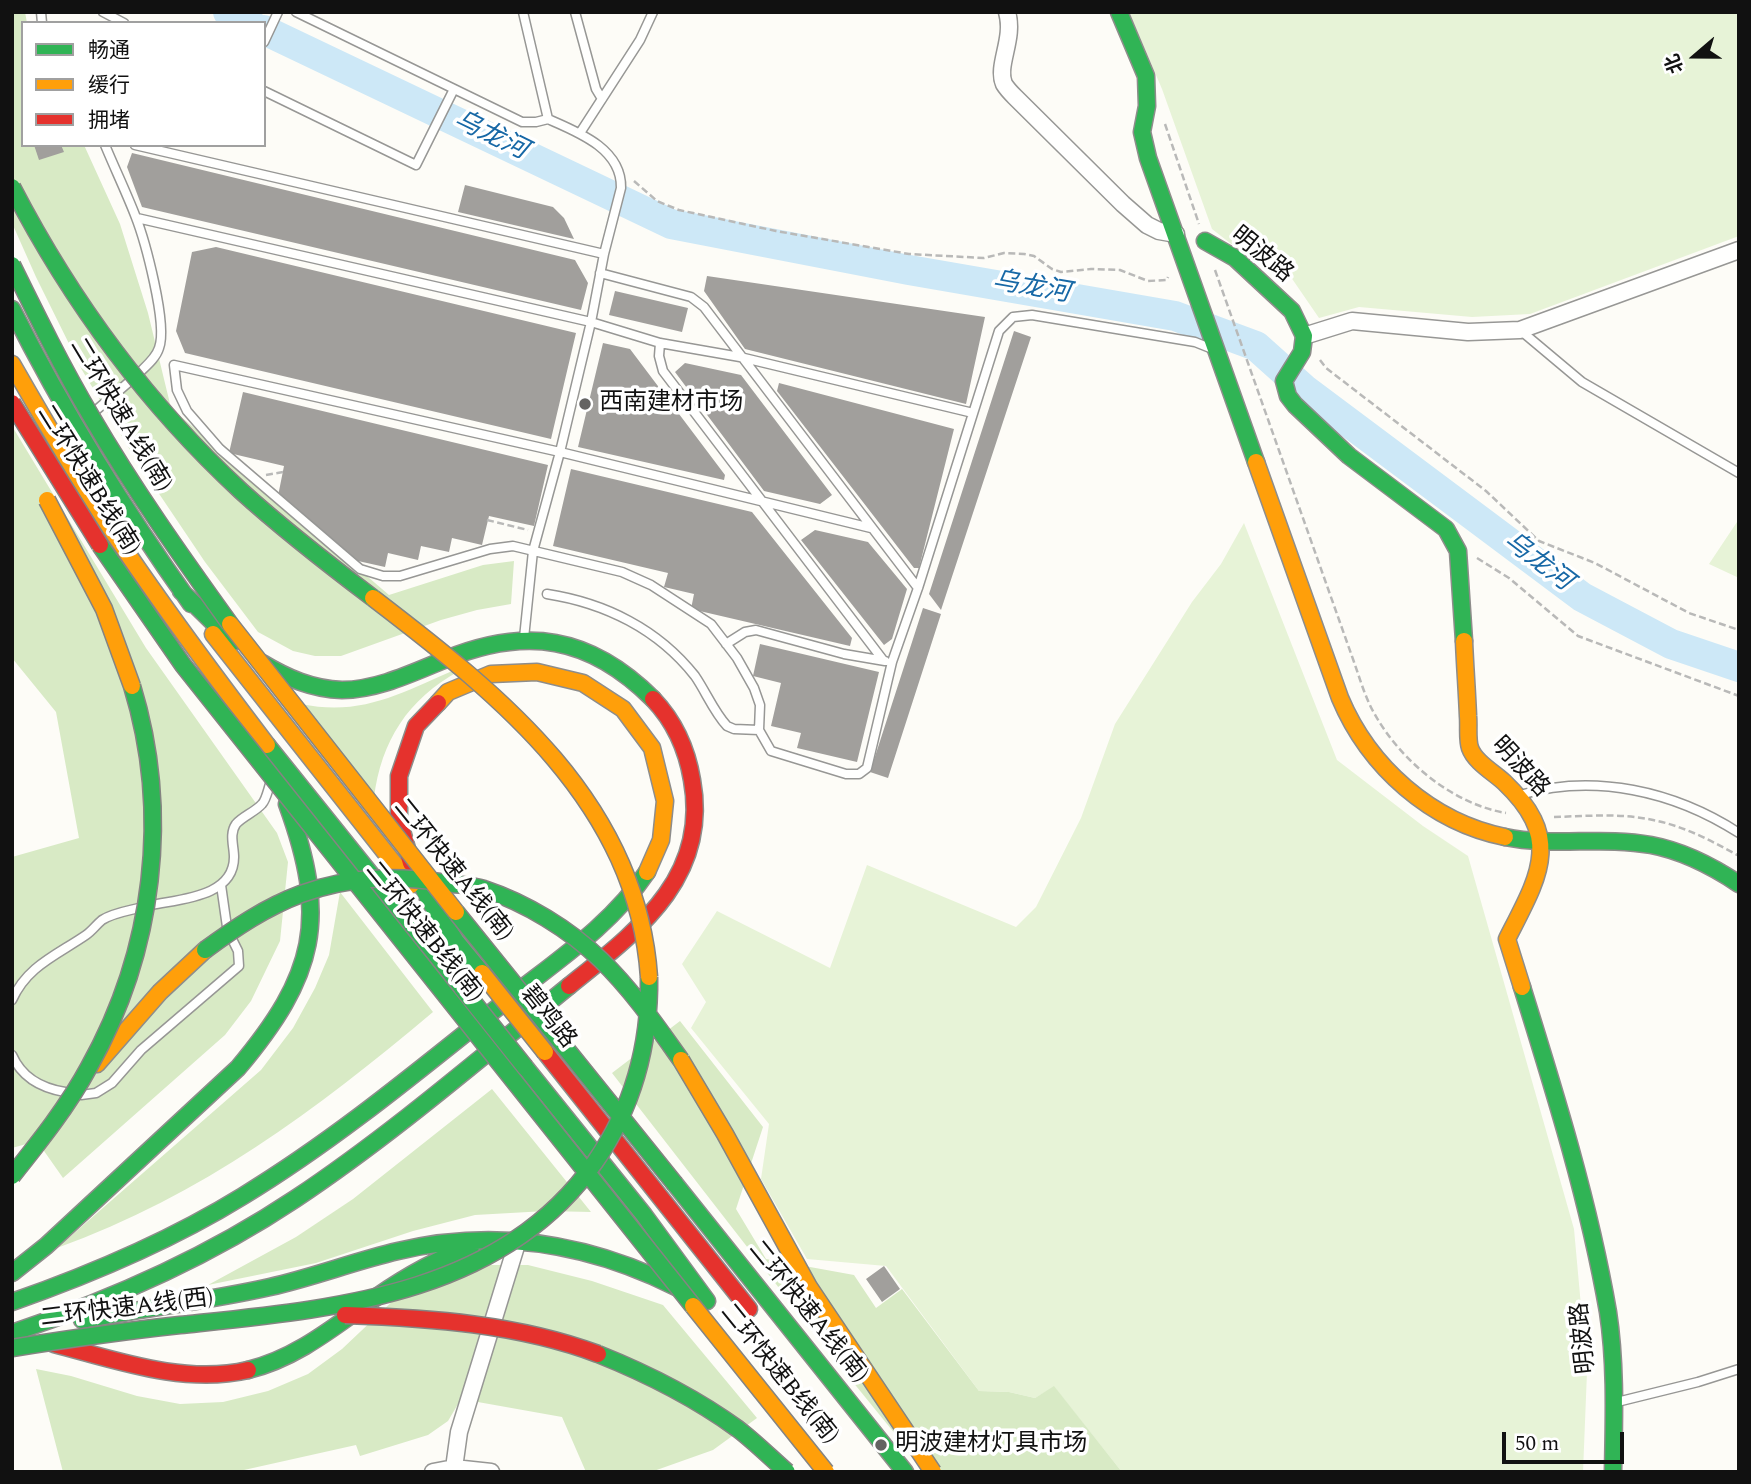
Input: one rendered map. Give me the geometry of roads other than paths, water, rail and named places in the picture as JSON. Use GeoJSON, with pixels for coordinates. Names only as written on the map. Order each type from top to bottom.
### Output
{"type":"FeatureCollection","features":[{"type":"Feature","properties":{"kind":"main road"},"geometry":{"type":"LineString","coordinates":[[1119,12],[1146,76],[1147,106],[1143,132],[1148,158],[1335,682],[1353,725],[1369,750],[1414,796],[1443,816],[1485,833],[1542,841],[1637,843],[1669,848],[1698,860],[1739,884]]}},
{"type":"Feature","properties":{"kind":"main road"},"geometry":{"type":"LineString","coordinates":[[12,187],[48,254],[96,328],[139,383],[194,444],[284,528],[475,678],[556,758],[596,811],[612,840],[636,898],[643,928],[650,985],[641,1066],[623,1116],[611,1140],[563,1200],[508,1245],[447,1276],[354,1302],[247,1318]]}},
{"type":"Feature","properties":{"kind":"main road","name":"明波路"},"geometry":{"type":"LineString","coordinates":[[1205,241],[1235,258],[1292,312],[1303,344],[1284,381],[1288,396],[1295,405],[1349,456],[1446,529],[1458,551],[1470,747],[1475,757],[1517,795],[1540,829],[1543,858],[1539,876],[1507,939],[1555,1092],[1608,1314],[1614,1402],[1613,1472]]}},
{"type":"Feature","properties":{"kind":"main road","name":"二环快速A线(南)"},"geometry":{"type":"LineString","coordinates":[[12,265],[48,341],[107,444],[155,521],[232,629],[905,1472]]}},
{"type":"Feature","properties":{"kind":"main road"},"geometry":{"type":"LineString","coordinates":[[12,309],[75,427],[181,591],[218,628],[259,661],[291,679],[321,688],[349,690],[375,686],[479,647],[524,640],[569,646],[612,664],[650,693],[673,723],[693,780],[695,818],[689,852],[676,882],[640,927],[575,983],[373,1144],[304,1193],[242,1231],[161,1274],[77,1311],[12,1335]]}},
{"type":"Feature","properties":{"kind":"main road"},"geometry":{"type":"LineString","coordinates":[[12,364],[54,439],[127,555],[252,735],[292,815],[308,870],[311,898],[311,927],[298,984],[264,1040],[238,1068],[46,1246],[12,1273]]}},
{"type":"Feature","properties":{"kind":"main road","name":"二环快速B线(南)"},"geometry":{"type":"LineString","coordinates":[[12,403],[83,522],[190,676],[826,1472]]}},
{"type":"Feature","properties":{"kind":"main road"},"geometry":{"type":"LineString","coordinates":[[38,485],[90,581],[123,657],[144,727],[155,797],[152,868],[140,937],[113,1018],[76,1089]]}},
{"type":"Feature","properties":{"kind":"main road","name":"碧鸡路"},"geometry":{"type":"LineString","coordinates":[[181,591],[268,705],[753,1314]]}},
{"type":"Feature","properties":{"kind":"main road","name":"碧鸡路"},"geometry":{"type":"LineString","coordinates":[[203,662],[644,1215],[839,1472]]}},
{"type":"Feature","properties":{"kind":"main road"},"geometry":{"type":"LineString","coordinates":[[12,1302],[85,1276],[148,1248],[228,1206],[296,1163],[380,1101],[587,934],[625,900],[651,867],[661,843],[665,816],[664,784],[654,752],[639,725],[617,703],[591,686],[562,675],[532,670],[486,676],[442,699],[422,719],[412,734],[405,750],[397,787],[400,828],[405,849],[424,894],[455,940]]}},
{"type":"Feature","properties":{"kind":"main road"},"geometry":{"type":"LineString","coordinates":[[12,1177],[76,1089],[132,1023],[190,963],[235,926],[281,900],[347,881],[400,877],[455,882],[511,900],[548,919],[591,950],[634,993],[653,1017],[699,1089],[816,1297],[933,1472]]}},
{"type":"Feature","properties":{"kind":"main road"},"geometry":{"type":"LineString","coordinates":[[12,1335],[135,1310],[272,1287],[427,1244],[464,1239],[513,1240],[586,1252],[645,1271],[698,1301],[726,1326]]}},
{"type":"Feature","properties":{"kind":"main road"},"geometry":{"type":"LineString","coordinates":[[12,1335],[165,1371],[203,1374],[244,1371],[263,1366],[299,1350],[419,1269],[460,1251],[513,1240]]}},
{"type":"Feature","properties":{"kind":"main road"},"geometry":{"type":"LineString","coordinates":[[247,1318],[332,1315],[408,1317],[493,1328],[570,1344],[633,1366],[673,1385],[729,1421],[787,1472]]}},
{"type":"Feature","properties":{"kind":"main road","name":"二环快速A线(西)"},"geometry":{"type":"LineString","coordinates":[[12,1348],[247,1318]]}},
{"type":"Feature","properties":{"kind":"street"},"geometry":{"type":"LineString","coordinates":[[1007,12],[1011,25],[1002,66],[1004,83],[1014,97],[1147,225],[1159,231],[1176,234]]}},
{"type":"Feature","properties":{"kind":"street"},"geometry":{"type":"LineString","coordinates":[[1303,344],[1352,321],[1468,332],[1520,330],[1739,250]]}},
{"type":"Feature","properties":{"kind":"street"},"geometry":{"type":"LineString","coordinates":[[454,1468],[459,1432],[513,1240]]}},
{"type":"Feature","properties":{"kind":"street"},"geometry":{"type":"LineString","coordinates":[[433,1472],[454,1468],[491,1472]]}},
{"type":"Feature","properties":{"kind":"lane"},"geometry":{"type":"LineString","coordinates":[[103,12],[120,21]]}},
{"type":"Feature","properties":{"kind":"lane"},"geometry":{"type":"LineString","coordinates":[[266,38],[278,12]]}},
{"type":"Feature","properties":{"kind":"lane"},"geometry":{"type":"LineString","coordinates":[[296,12],[522,122],[536,122],[548,118],[580,133],[608,154],[622,177],[591,322],[533,551],[524,640]]}},
{"type":"Feature","properties":{"kind":"lane"},"geometry":{"type":"LineString","coordinates":[[523,12],[548,118]]}},
{"type":"Feature","properties":{"kind":"lane"},"geometry":{"type":"LineString","coordinates":[[575,12],[591,71],[602,99]]}},
{"type":"Feature","properties":{"kind":"lane"},"geometry":{"type":"LineString","coordinates":[[580,133],[640,40],[653,12]]}},
{"type":"Feature","properties":{"kind":"lane"},"geometry":{"type":"LineString","coordinates":[[266,92],[416,165],[454,89]]}},
{"type":"Feature","properties":{"kind":"lane"},"geometry":{"type":"LineString","coordinates":[[54,439],[75,427],[114,396],[149,363],[159,348],[162,332],[158,301],[136,218],[106,147]]}},
{"type":"Feature","properties":{"kind":"lane"},"geometry":{"type":"LineString","coordinates":[[144,147],[604,254]]}},
{"type":"Feature","properties":{"kind":"lane"},"geometry":{"type":"LineString","coordinates":[[136,218],[591,322],[660,343],[740,357],[973,413]]}},
{"type":"Feature","properties":{"kind":"lane"},"geometry":{"type":"LineString","coordinates":[[600,274],[691,297],[704,307],[918,589]]}},
{"type":"Feature","properties":{"kind":"lane"},"geometry":{"type":"LineString","coordinates":[[871,528],[560,452],[174,365],[177,390],[187,411],[220,449],[360,569],[383,576],[400,576],[503,546],[513,546],[622,572],[651,585],[711,624],[754,688],[760,705],[759,730],[771,751],[846,774],[859,774],[867,768],[887,661],[918,589],[999,331],[1013,317],[1032,314],[1216,348]]}},
{"type":"Feature","properties":{"kind":"lane"},"geometry":{"type":"LineString","coordinates":[[1520,330],[1582,382],[1739,473]]}},
{"type":"Feature","properties":{"kind":"lane"},"geometry":{"type":"LineString","coordinates":[[660,343],[659,356],[663,372],[760,501],[887,661]]}},
{"type":"Feature","properties":{"kind":"lane"},"geometry":{"type":"LineString","coordinates":[[547,594],[597,606],[642,629],[676,655],[727,726],[734,729],[759,730]]}},
{"type":"Feature","properties":{"kind":"lane"},"geometry":{"type":"LineString","coordinates":[[726,644],[745,632],[756,630],[844,654],[887,661]]}},
{"type":"Feature","properties":{"kind":"lane"},"geometry":{"type":"LineString","coordinates":[[12,1000],[23,981],[41,962],[88,934],[104,919],[117,913],[207,893],[221,885],[230,873],[234,859],[234,826],[263,804],[273,774]]}},
{"type":"Feature","properties":{"kind":"lane"},"geometry":{"type":"LineString","coordinates":[[1517,795],[1543,788],[1608,785],[1688,806],[1739,833]]}},
{"type":"Feature","properties":{"kind":"lane"},"geometry":{"type":"LineString","coordinates":[[12,1055],[20,1071],[36,1084],[52,1090],[89,1094],[96,1093],[112,1083],[141,1050],[239,966],[238,951],[227,929],[221,885]]}},
{"type":"Feature","properties":{"kind":"lane"},"geometry":{"type":"LineString","coordinates":[[1614,1402],[1698,1382],[1739,1369]]}},
{"type":"Feature","properties":{"kind":"waterway","name":"乌龙河"},"geometry":{"type":"LineString","coordinates":[[228,12],[246,21]]}},
{"type":"Feature","properties":{"kind":"waterway","name":"乌龙河"},"geometry":{"type":"LineString","coordinates":[[266,31],[671,224],[909,270],[1175,316],[1256,346],[1304,389],[1582,597],[1671,644],[1739,667]]}},
{"type":"Feature","properties":{"kind":"place","name":"西南建材市场"},"geometry":{"type":"Point","coordinates":[585,404]}},
{"type":"Feature","properties":{"kind":"place","name":"明波建材灯具市场"},"geometry":{"type":"Point","coordinates":[881,1445]}}]}
